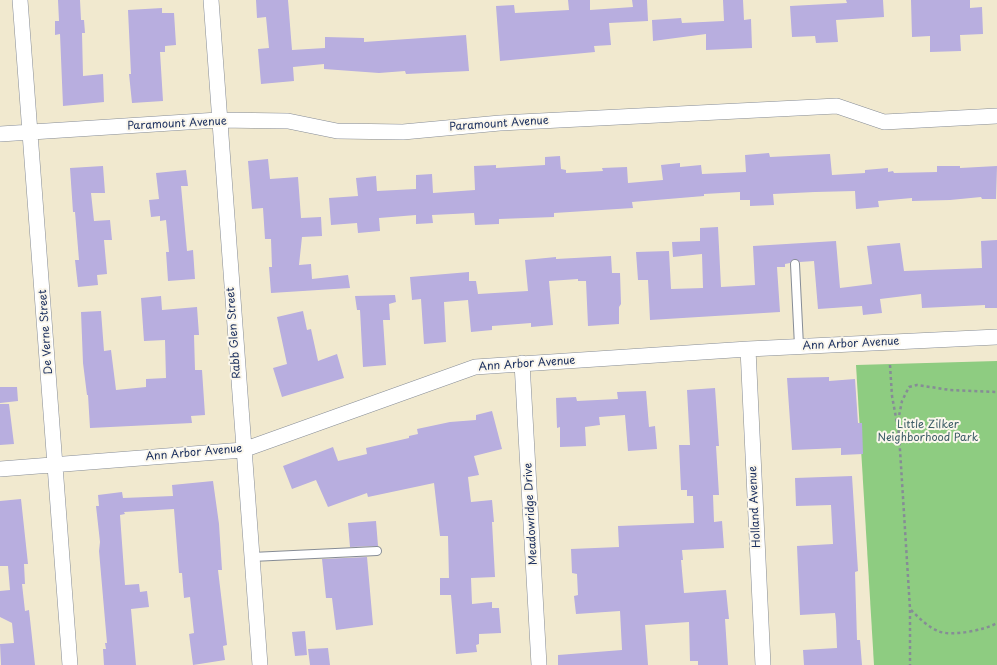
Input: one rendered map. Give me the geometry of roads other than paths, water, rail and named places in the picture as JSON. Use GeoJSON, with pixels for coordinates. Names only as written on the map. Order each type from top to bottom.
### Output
{"type":"FeatureCollection","features":[{"type":"Feature","properties":{"kind":"street","name":"De Verne Street"},"geometry":{"type":"LineString","coordinates":[[20,0],[70,665]]}},
{"type":"Feature","properties":{"kind":"street","name":"Rabb Glen Street"},"geometry":{"type":"LineString","coordinates":[[211,0],[218,120],[242,450],[260,665]]}},
{"type":"Feature","properties":{"kind":"street","name":"Paramount Avenue"},"geometry":{"type":"LineString","coordinates":[[0,134],[218,120],[288,121],[337,131],[403,132],[500,123],[837,106],[884,122],[997,116]]}},
{"type":"Feature","properties":{"kind":"street","name":"Ann Arbor Avenue"},"geometry":{"type":"LineString","coordinates":[[0,469],[242,450],[475,367],[799,346],[997,337]]}},
{"type":"Feature","properties":{"kind":"street","name":"Holland Avenue"},"geometry":{"type":"LineString","coordinates":[[748,349],[763,665]]}},
{"type":"Feature","properties":{"kind":"street","name":"Meadowridge Drive"},"geometry":{"type":"LineString","coordinates":[[522,363],[539,665]]}},
{"type":"Feature","properties":{"kind":"lane"},"geometry":{"type":"LineString","coordinates":[[795,264],[799,346]]}},
{"type":"Feature","properties":{"kind":"lane"},"geometry":{"type":"LineString","coordinates":[[252,557],[377,551]]}},
{"type":"Feature","properties":{"kind":"park label","name":"Little Zilker Neighborhood Park"},"geometry":{"type":"Point","coordinates":[928,431]}}]}
